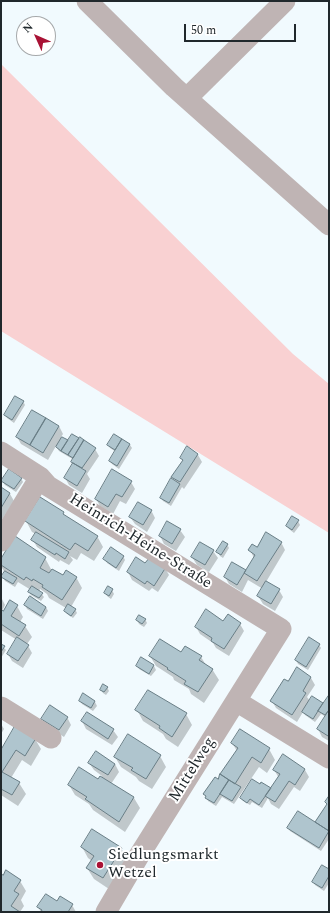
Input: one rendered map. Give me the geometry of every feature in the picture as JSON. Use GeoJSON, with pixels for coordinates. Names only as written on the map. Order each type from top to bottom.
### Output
{"type":"FeatureCollection","features":[{"type":"Feature","properties":{"kind":"street"},"geometry":{"type":"LineString","coordinates":[[87,1],[187,98],[329,225]]}},
{"type":"Feature","properties":{"kind":"street"},"geometry":{"type":"LineString","coordinates":[[187,98],[285,1]]}},
{"type":"Feature","properties":{"kind":"street","name":"Heinrich-Heine-Straße"},"geometry":{"type":"LineString","coordinates":[[1,452],[40,476],[48,486],[281,628]]}},
{"type":"Feature","properties":{"kind":"street"},"geometry":{"type":"LineString","coordinates":[[1,541],[40,476]]}},
{"type":"Feature","properties":{"kind":"street","name":"Mittelweg"},"geometry":{"type":"LineString","coordinates":[[106,912],[140,854],[281,628]]}},
{"type":"Feature","properties":{"kind":"street"},"geometry":{"type":"LineString","coordinates":[[236,701],[329,758]]}},
{"type":"Feature","properties":{"kind":"street"},"geometry":{"type":"LineString","coordinates":[[1,707],[51,738]]}},
{"type":"Feature","properties":{"kind":"shaded area"},"geometry":{"type":"Polygon","coordinates":[[[1,64],[293,354],[329,384],[329,533],[1,331],[1,64]]]}},
{"type":"Feature","properties":{"kind":"building"},"geometry":{"type":"Polygon","coordinates":[[[15,396],[24,401],[12,420],[4,415],[15,396]]]}},
{"type":"Feature","properties":{"kind":"building"},"geometry":{"type":"Polygon","coordinates":[[[32,410],[46,418],[30,445],[16,437],[32,410]]]}},
{"type":"Feature","properties":{"kind":"building"},"geometry":{"type":"Polygon","coordinates":[[[46,418],[59,426],[43,453],[30,445],[46,418]]]}},
{"type":"Feature","properties":{"kind":"building"},"geometry":{"type":"Polygon","coordinates":[[[72,434],[79,438],[68,455],[61,451],[72,434]]]}},
{"type":"Feature","properties":{"kind":"building"},"geometry":{"type":"Polygon","coordinates":[[[114,434],[122,439],[115,450],[107,445],[114,434]]]}},
{"type":"Feature","properties":{"kind":"building"},"geometry":{"type":"Polygon","coordinates":[[[62,437],[68,440],[61,451],[56,447],[62,437]]]}},
{"type":"Feature","properties":{"kind":"building"},"geometry":{"type":"Polygon","coordinates":[[[80,437],[84,440],[73,458],[68,455],[80,437]]]}},
{"type":"Feature","properties":{"kind":"building"},"geometry":{"type":"Polygon","coordinates":[[[122,439],[130,444],[117,466],[109,461],[122,439]]]}},
{"type":"Feature","properties":{"kind":"building"},"geometry":{"type":"Polygon","coordinates":[[[84,440],[96,448],[82,468],[71,462],[84,440]]]}},
{"type":"Feature","properties":{"kind":"building"},"geometry":{"type":"Polygon","coordinates":[[[187,446],[198,454],[180,482],[171,477],[183,460],[180,458],[187,446]]]}},
{"type":"Feature","properties":{"kind":"building"},"geometry":{"type":"Polygon","coordinates":[[[73,463],[86,471],[77,486],[64,478],[73,463]]]}},
{"type":"Feature","properties":{"kind":"building"},"geometry":{"type":"Polygon","coordinates":[[[9,469],[22,478],[14,489],[1,481],[9,469]]]}},
{"type":"Feature","properties":{"kind":"building"},"geometry":{"type":"Polygon","coordinates":[[[112,469],[132,481],[122,497],[116,494],[108,507],[95,499],[112,469]]]}},
{"type":"Feature","properties":{"kind":"building"},"geometry":{"type":"Polygon","coordinates":[[[171,478],[180,484],[169,503],[160,498],[171,478]]]}},
{"type":"Feature","properties":{"kind":"building"},"geometry":{"type":"Polygon","coordinates":[[[1,487],[10,493],[1,508],[1,487]]]}},
{"type":"Feature","properties":{"kind":"building"},"geometry":{"type":"Polygon","coordinates":[[[40,497],[64,512],[63,514],[98,536],[88,551],[75,543],[70,550],[25,521],[40,497]]]}},
{"type":"Feature","properties":{"kind":"building"},"geometry":{"type":"Polygon","coordinates":[[[138,502],[152,510],[143,525],[129,517],[138,502]]]}},
{"type":"Feature","properties":{"kind":"building"},"geometry":{"type":"Polygon","coordinates":[[[292,516],[299,520],[292,530],[286,526],[292,516]]]}},
{"type":"Feature","properties":{"kind":"building"},"geometry":{"type":"Polygon","coordinates":[[[167,521],[181,529],[172,544],[159,536],[167,521]]]}},
{"type":"Feature","properties":{"kind":"building"},"geometry":{"type":"Polygon","coordinates":[[[36,532],[69,552],[65,559],[56,553],[55,555],[31,540],[36,532]]]}},
{"type":"Feature","properties":{"kind":"building"},"geometry":{"type":"Polygon","coordinates":[[[266,532],[282,542],[257,581],[244,573],[255,555],[248,550],[252,544],[257,547],[266,532]]]}},
{"type":"Feature","properties":{"kind":"building"},"geometry":{"type":"Polygon","coordinates":[[[15,536],[46,557],[40,568],[49,573],[52,569],[63,575],[66,570],[77,577],[62,600],[42,587],[43,585],[33,579],[32,581],[26,577],[24,580],[1,565],[1,559],[15,536]]]}},
{"type":"Feature","properties":{"kind":"building"},"geometry":{"type":"Polygon","coordinates":[[[223,541],[228,544],[221,555],[216,552],[223,541]]]}},
{"type":"Feature","properties":{"kind":"building"},"geometry":{"type":"Polygon","coordinates":[[[200,542],[214,550],[205,565],[191,557],[200,542]]]}},
{"type":"Feature","properties":{"kind":"building"},"geometry":{"type":"Polygon","coordinates":[[[111,547],[124,556],[116,568],[103,559],[111,547]]]}},
{"type":"Feature","properties":{"kind":"building"},"geometry":{"type":"Polygon","coordinates":[[[136,557],[145,563],[150,557],[166,567],[154,586],[147,581],[145,584],[127,572],[136,557]]]}},
{"type":"Feature","properties":{"kind":"building"},"geometry":{"type":"Polygon","coordinates":[[[232,562],[246,570],[237,585],[224,577],[232,562]]]}},
{"type":"Feature","properties":{"kind":"building"},"geometry":{"type":"Polygon","coordinates":[[[5,571],[17,578],[13,584],[1,577],[5,571]]]}},
{"type":"Feature","properties":{"kind":"building"},"geometry":{"type":"Polygon","coordinates":[[[266,581],[280,589],[271,604],[257,596],[266,581]]]}},
{"type":"Feature","properties":{"kind":"building"},"geometry":{"type":"Polygon","coordinates":[[[32,586],[43,593],[39,598],[28,592],[32,586]]]}},
{"type":"Feature","properties":{"kind":"building"},"geometry":{"type":"Polygon","coordinates":[[[108,586],[113,589],[109,596],[104,593],[108,586]]]}},
{"type":"Feature","properties":{"kind":"building"},"geometry":{"type":"Polygon","coordinates":[[[30,596],[46,607],[41,616],[24,605],[30,596]]]}},
{"type":"Feature","properties":{"kind":"building"},"geometry":{"type":"Polygon","coordinates":[[[10,600],[18,605],[11,616],[26,625],[19,636],[1,624],[1,609],[3,611],[10,600]]]}},
{"type":"Feature","properties":{"kind":"building"},"geometry":{"type":"Polygon","coordinates":[[[68,604],[76,609],[71,616],[64,611],[68,604]]]}},
{"type":"Feature","properties":{"kind":"building"},"geometry":{"type":"Polygon","coordinates":[[[206,609],[223,621],[228,614],[241,623],[224,649],[211,641],[212,638],[195,627],[206,609]]]}},
{"type":"Feature","properties":{"kind":"building"},"geometry":{"type":"Polygon","coordinates":[[[139,615],[146,619],[142,624],[136,620],[139,615]]]}},
{"type":"Feature","properties":{"kind":"building"},"geometry":{"type":"Polygon","coordinates":[[[17,637],[29,645],[18,661],[7,654],[17,637]]]}},
{"type":"Feature","properties":{"kind":"building"},"geometry":{"type":"Polygon","coordinates":[[[309,637],[320,644],[306,667],[295,660],[309,637]]]}},
{"type":"Feature","properties":{"kind":"building"},"geometry":{"type":"Polygon","coordinates":[[[160,639],[181,652],[185,646],[202,656],[199,660],[213,669],[198,692],[184,684],[186,681],[149,656],[160,639]]]}},
{"type":"Feature","properties":{"kind":"building"},"geometry":{"type":"Polygon","coordinates":[[[1,644],[5,646],[1,652],[1,644]]]}},
{"type":"Feature","properties":{"kind":"building"},"geometry":{"type":"Polygon","coordinates":[[[141,657],[154,665],[149,674],[136,666],[141,657]]]}},
{"type":"Feature","properties":{"kind":"building"},"geometry":{"type":"Polygon","coordinates":[[[297,667],[311,677],[303,691],[306,693],[292,715],[270,701],[284,679],[288,681],[297,667]]]}},
{"type":"Feature","properties":{"kind":"building"},"geometry":{"type":"Polygon","coordinates":[[[103,684],[108,687],[104,692],[100,690],[103,684]]]}},
{"type":"Feature","properties":{"kind":"building"},"geometry":{"type":"Polygon","coordinates":[[[148,690],[187,713],[172,737],[159,728],[160,726],[135,710],[148,690]]]}},
{"type":"Feature","properties":{"kind":"building"},"geometry":{"type":"Polygon","coordinates":[[[83,693],[95,701],[91,708],[79,701],[83,693]]]}},
{"type":"Feature","properties":{"kind":"building"},"geometry":{"type":"Polygon","coordinates":[[[329,695],[329,710],[325,715],[318,711],[329,695]]]}},
{"type":"Feature","properties":{"kind":"building"},"geometry":{"type":"Polygon","coordinates":[[[312,696],[323,703],[313,719],[302,712],[312,696]]]}},
{"type":"Feature","properties":{"kind":"building"},"geometry":{"type":"Polygon","coordinates":[[[50,705],[68,717],[59,730],[41,719],[50,705]]]}},
{"type":"Feature","properties":{"kind":"building"},"geometry":{"type":"Polygon","coordinates":[[[329,710],[329,734],[328,736],[317,729],[329,710]]]}},
{"type":"Feature","properties":{"kind":"building"},"geometry":{"type":"Polygon","coordinates":[[[87,712],[114,729],[108,739],[81,721],[87,712]]]}},
{"type":"Feature","properties":{"kind":"building"},"geometry":{"type":"Polygon","coordinates":[[[15,726],[36,738],[25,756],[16,750],[2,772],[20,782],[12,795],[1,789],[1,750],[15,726]]]}},
{"type":"Feature","properties":{"kind":"building"},"geometry":{"type":"Polygon","coordinates":[[[240,729],[270,748],[261,763],[252,757],[235,784],[220,774],[238,748],[231,743],[240,729]]]}},
{"type":"Feature","properties":{"kind":"building"},"geometry":{"type":"Polygon","coordinates":[[[128,734],[161,755],[146,779],[131,770],[133,768],[114,757],[128,734]]]}},
{"type":"Feature","properties":{"kind":"building"},"geometry":{"type":"Polygon","coordinates":[[[96,751],[115,764],[108,775],[88,763],[96,751]]]}},
{"type":"Feature","properties":{"kind":"building"},"geometry":{"type":"Polygon","coordinates":[[[283,754],[305,769],[295,785],[289,781],[275,802],[265,796],[280,774],[273,770],[283,754]]]}},
{"type":"Feature","properties":{"kind":"building"},"geometry":{"type":"Polygon","coordinates":[[[79,767],[98,779],[100,776],[134,797],[119,822],[85,799],[87,797],[68,785],[79,767]]]}},
{"type":"Feature","properties":{"kind":"building"},"geometry":{"type":"Polygon","coordinates":[[[220,774],[229,780],[214,803],[205,798],[206,796],[203,794],[215,777],[218,779],[220,774]]]}},
{"type":"Feature","properties":{"kind":"building"},"geometry":{"type":"Polygon","coordinates":[[[252,779],[271,788],[259,805],[250,799],[247,803],[240,798],[252,779]]]}},
{"type":"Feature","properties":{"kind":"building"},"geometry":{"type":"Polygon","coordinates":[[[229,780],[241,787],[232,801],[220,794],[229,780]]]}},
{"type":"Feature","properties":{"kind":"building"},"geometry":{"type":"Polygon","coordinates":[[[329,796],[329,831],[315,822],[327,804],[325,802],[329,796]]]}},
{"type":"Feature","properties":{"kind":"building"},"geometry":{"type":"Polygon","coordinates":[[[298,811],[329,831],[319,848],[287,828],[298,811]]]}},
{"type":"Feature","properties":{"kind":"building"},"geometry":{"type":"Polygon","coordinates":[[[92,829],[122,848],[103,878],[86,868],[94,856],[81,847],[92,829]]]}},
{"type":"Feature","properties":{"kind":"building"},"geometry":{"type":"Polygon","coordinates":[[[322,865],[329,869],[329,876],[322,888],[312,882],[322,865]]]}},
{"type":"Feature","properties":{"kind":"building"},"geometry":{"type":"Polygon","coordinates":[[[6,870],[21,880],[14,891],[19,894],[11,906],[20,912],[1,912],[1,874],[3,875],[6,870]]]}},
{"type":"Feature","properties":{"kind":"building"},"geometry":{"type":"Polygon","coordinates":[[[46,894],[57,901],[60,896],[73,904],[68,912],[41,912],[42,910],[37,907],[46,894]]]}},
{"type":"Feature","properties":{"kind":"place","name":"Siedlungsmarkt Wetzel"},"geometry":{"type":"Point","coordinates":[100,865]}}]}
